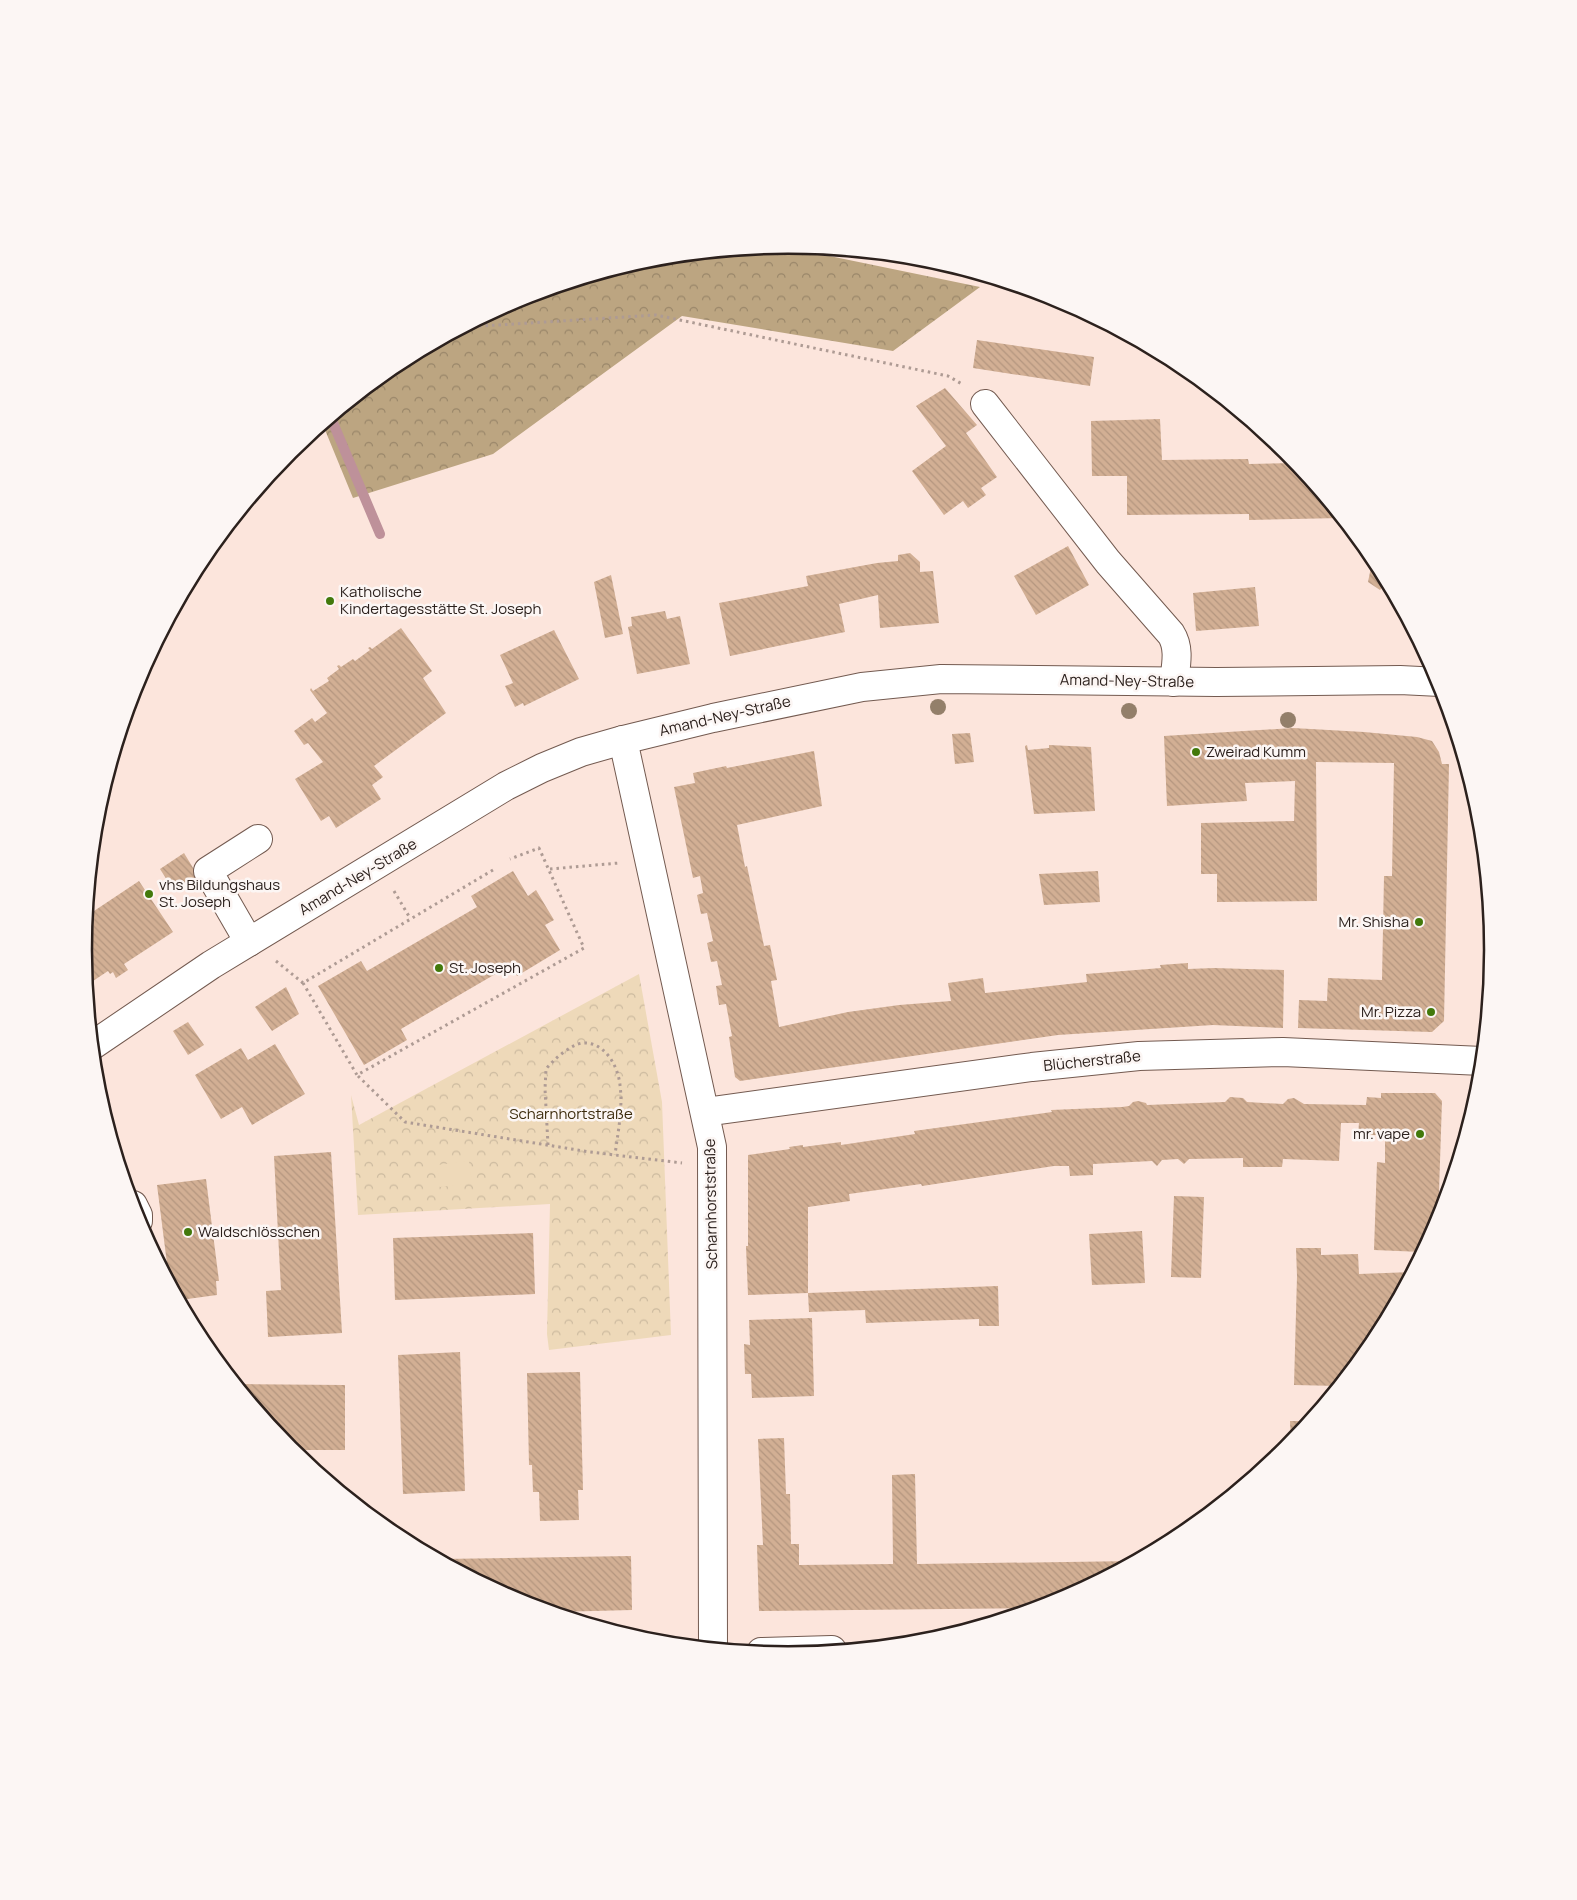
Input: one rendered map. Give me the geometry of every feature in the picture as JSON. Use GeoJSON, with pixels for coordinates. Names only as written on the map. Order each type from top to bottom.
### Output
{"type":"FeatureCollection","features":[{"type":"Feature","properties":{"kind":"street"},"geometry":{"type":"LineString","coordinates":[[985,404],[1108,562],[1176,641],[1174,682]]}},
{"type":"Feature","properties":{"kind":"street","name":"Amand-Ney-Straße"},"geometry":{"type":"LineString","coordinates":[[98,1042],[249,942],[506,786],[542,768],[581,752],[623,740],[713,718],[862,687],[941,679],[1174,682],[1400,680],[1431,682]]}},
{"type":"Feature","properties":{"kind":"street","name":"Scharnhorststraße"},"geometry":{"type":"LineString","coordinates":[[623,740],[712,1147],[713,1642]]}},
{"type":"Feature","properties":{"kind":"street"},"geometry":{"type":"LineString","coordinates":[[249,942],[208,871],[258,839]]}},
{"type":"Feature","properties":{"kind":"street","name":"Blücherstraße"},"geometry":{"type":"LineString","coordinates":[[705,1112],[1022,1069],[1139,1056],[1282,1052],[1475,1061]]}},
{"type":"Feature","properties":{"kind":"path"},"geometry":{"type":"LineString","coordinates":[[481,326],[656,315],[948,376],[969,388],[985,404]]}},
{"type":"Feature","properties":{"kind":"path"},"geometry":{"type":"LineString","coordinates":[[358,1075],[584,948],[539,848],[510,860]]}},
{"type":"Feature","properties":{"kind":"path"},"geometry":{"type":"LineString","coordinates":[[550,869],[624,863]]}},
{"type":"Feature","properties":{"kind":"path"},"geometry":{"type":"LineString","coordinates":[[303,983],[493,870]]}},
{"type":"Feature","properties":{"kind":"path"},"geometry":{"type":"LineString","coordinates":[[396,893],[410,918]]}},
{"type":"Feature","properties":{"kind":"path"},"geometry":{"type":"LineString","coordinates":[[278,962],[303,983],[358,1075],[405,1122],[615,1155],[683,1163]]}},
{"type":"Feature","properties":{"kind":"path"},"geometry":{"type":"LineString","coordinates":[[548,1144],[545,1089],[546,1069],[557,1057],[581,1043],[591,1044],[601,1048],[609,1055],[620,1083],[622,1108],[615,1155]]}},
{"type":"Feature","properties":{"kind":"green space"},"geometry":{"type":"Polygon","coordinates":[[[788,254],[824,255],[980,287],[893,351],[682,316],[493,454],[353,498],[326,431],[365,398],[402,371],[441,347],[522,307],[565,291],[653,267],[743,255],[788,254]]]}},
{"type":"Feature","properties":{"kind":"green space","name":"Scharnhortstraße"},"geometry":{"type":"Polygon","coordinates":[[[639,974],[662,1102],[671,1335],[549,1350],[547,1334],[550,1204],[358,1215],[351,1095],[359,1125],[639,974]]]}},
{"type":"Feature","properties":{"kind":"green space"},"geometry":{"type":"Polygon","coordinates":[[[469,1161],[472,1183],[440,1187],[437,1165],[469,1161]]]}},
{"type":"Feature","properties":{"kind":"building"},"geometry":{"type":"Polygon","coordinates":[[[977,340],[1094,357],[1090,386],[973,368],[977,340]]]}},
{"type":"Feature","properties":{"kind":"building"},"geometry":{"type":"Polygon","coordinates":[[[945,388],[977,425],[966,433],[997,477],[981,488],[986,495],[968,508],[963,501],[944,515],[912,471],[946,446],[916,406],[945,388]]]}},
{"type":"Feature","properties":{"kind":"building"},"geometry":{"type":"Polygon","coordinates":[[[1160,419],[1162,460],[1248,459],[1249,464],[1286,463],[1334,518],[1249,520],[1249,514],[1127,515],[1127,476],[1092,476],[1091,421],[1160,419]]]}},
{"type":"Feature","properties":{"kind":"building"},"geometry":{"type":"Polygon","coordinates":[[[1068,546],[1089,585],[1036,615],[1014,576],[1068,546]]]}},
{"type":"Feature","properties":{"kind":"building"},"geometry":{"type":"Polygon","coordinates":[[[910,553],[920,562],[920,572],[933,571],[939,623],[880,628],[878,595],[839,604],[845,632],[730,656],[719,603],[808,586],[806,576],[898,561],[898,555],[910,553]]]}},
{"type":"Feature","properties":{"kind":"building"},"geometry":{"type":"Polygon","coordinates":[[[1371,569],[1382,587],[1380,590],[1368,582],[1371,569]]]}},
{"type":"Feature","properties":{"kind":"building"},"geometry":{"type":"Polygon","coordinates":[[[611,575],[623,634],[605,638],[594,582],[611,575]]]}},
{"type":"Feature","properties":{"kind":"building"},"geometry":{"type":"Polygon","coordinates":[[[1255,587],[1259,626],[1196,631],[1193,593],[1255,587]]]}},
{"type":"Feature","properties":{"kind":"building"},"geometry":{"type":"Polygon","coordinates":[[[665,611],[667,619],[680,616],[690,664],[637,674],[628,627],[632,626],[631,617],[665,611]]]}},
{"type":"Feature","properties":{"kind":"building"},"geometry":{"type":"Polygon","coordinates":[[[401,628],[432,671],[423,678],[446,713],[374,766],[383,777],[372,785],[381,799],[336,828],[329,816],[321,821],[295,779],[323,762],[308,743],[304,745],[294,731],[312,718],[315,722],[327,713],[310,690],[311,688],[313,691],[329,681],[327,678],[339,669],[337,666],[341,667],[353,659],[355,661],[370,650],[368,648],[372,649],[401,628]]]}},
{"type":"Feature","properties":{"kind":"building"},"geometry":{"type":"Polygon","coordinates":[[[554,630],[579,679],[524,706],[523,703],[515,707],[505,686],[513,683],[500,655],[554,630]]]}},
{"type":"Feature","properties":{"kind":"building"},"geometry":{"type":"Polygon","coordinates":[[[1293,728],[1417,737],[1432,741],[1439,752],[1442,764],[1449,764],[1444,1021],[1432,1032],[1298,1028],[1299,1000],[1327,1001],[1328,978],[1382,980],[1384,876],[1392,876],[1394,763],[1316,762],[1317,901],[1217,902],[1217,874],[1201,874],[1201,823],[1294,821],[1295,781],[1245,783],[1247,801],[1167,806],[1164,736],[1293,728]]]}},
{"type":"Feature","properties":{"kind":"building"},"geometry":{"type":"Polygon","coordinates":[[[970,733],[974,762],[955,764],[952,734],[970,733]]]}},
{"type":"Feature","properties":{"kind":"building"},"geometry":{"type":"Polygon","coordinates":[[[1027,745],[1028,750],[1049,748],[1049,745],[1091,747],[1095,811],[1034,814],[1025,746],[1027,745]]]}},
{"type":"Feature","properties":{"kind":"building"},"geometry":{"type":"Polygon","coordinates":[[[814,751],[822,806],[737,825],[764,946],[770,945],[777,980],[771,981],[779,1027],[848,1012],[899,1005],[951,1001],[948,983],[983,978],[985,993],[1087,982],[1086,974],[1161,968],[1160,965],[1188,963],[1188,969],[1284,970],[1283,1028],[1213,1025],[1058,1035],[740,1081],[735,1077],[729,1037],[732,1036],[726,1004],[719,1005],[716,986],[722,985],[717,961],[711,962],[707,943],[713,941],[707,913],[701,914],[697,895],[703,893],[700,876],[693,878],[674,787],[695,783],[693,773],[814,751]]]}},
{"type":"Feature","properties":{"kind":"building"},"geometry":{"type":"Polygon","coordinates":[[[184,853],[198,876],[174,891],[160,869],[184,853]]]}},
{"type":"Feature","properties":{"kind":"building","name":"St. Joseph"},"geometry":{"type":"Polygon","coordinates":[[[513,871],[528,896],[536,890],[554,920],[545,925],[560,950],[517,976],[511,965],[401,1029],[407,1040],[364,1065],[318,986],[361,961],[367,971],[477,907],[471,896],[513,871]]]}},
{"type":"Feature","properties":{"kind":"building"},"geometry":{"type":"Polygon","coordinates":[[[1098,871],[1100,902],[1044,905],[1039,874],[1098,871]]]}},
{"type":"Feature","properties":{"kind":"building"},"geometry":{"type":"Polygon","coordinates":[[[139,881],[173,932],[124,964],[128,970],[116,978],[113,972],[110,974],[108,971],[93,981],[94,911],[139,881]]]}},
{"type":"Feature","properties":{"kind":"building"},"geometry":{"type":"Polygon","coordinates":[[[286,987],[299,1014],[272,1031],[255,1007],[286,987]]]}},
{"type":"Feature","properties":{"kind":"building"},"geometry":{"type":"Polygon","coordinates":[[[188,1022],[204,1045],[188,1055],[173,1031],[188,1022]]]}},
{"type":"Feature","properties":{"kind":"building"},"geometry":{"type":"Polygon","coordinates":[[[275,1044],[305,1094],[252,1125],[242,1107],[221,1119],[195,1075],[241,1048],[248,1060],[275,1044]]]}},
{"type":"Feature","properties":{"kind":"building"},"geometry":{"type":"Polygon","coordinates":[[[1381,1093],[1435,1093],[1442,1101],[1439,1198],[1416,1252],[1374,1250],[1377,1162],[1385,1163],[1385,1135],[1358,1135],[1359,1123],[1341,1123],[1339,1161],[1283,1159],[1282,1167],[1243,1167],[1243,1158],[1189,1159],[1184,1164],[1178,1159],[1162,1160],[1157,1166],[1152,1161],[1093,1164],[1093,1175],[1070,1176],[1069,1166],[1054,1166],[922,1186],[921,1184],[849,1194],[850,1201],[808,1207],[808,1293],[748,1295],[746,1246],[748,1246],[748,1155],[790,1149],[789,1147],[803,1145],[803,1147],[841,1142],[841,1145],[915,1134],[914,1131],[1052,1112],[1051,1110],[1122,1107],[1129,1106],[1133,1102],[1138,1101],[1147,1105],[1225,1102],[1230,1097],[1243,1098],[1247,1102],[1283,1104],[1288,1099],[1294,1098],[1304,1104],[1366,1105],[1367,1097],[1381,1098],[1381,1093]]]}},
{"type":"Feature","properties":{"kind":"building"},"geometry":{"type":"Polygon","coordinates":[[[331,1152],[342,1333],[268,1337],[266,1291],[281,1290],[274,1156],[331,1152]]]}},
{"type":"Feature","properties":{"kind":"building","name":"Waldschlösschen"},"geometry":{"type":"Polygon","coordinates":[[[206,1179],[219,1281],[216,1281],[217,1295],[187,1299],[167,1263],[157,1185],[206,1179]]]}},
{"type":"Feature","properties":{"kind":"building"},"geometry":{"type":"Polygon","coordinates":[[[1174,1196],[1204,1197],[1201,1278],[1171,1277],[1174,1196]]]}},
{"type":"Feature","properties":{"kind":"building"},"geometry":{"type":"Polygon","coordinates":[[[1142,1231],[1145,1283],[1092,1285],[1089,1234],[1142,1231]]]}},
{"type":"Feature","properties":{"kind":"building"},"geometry":{"type":"Polygon","coordinates":[[[533,1233],[535,1294],[395,1300],[393,1238],[533,1233]]]}},
{"type":"Feature","properties":{"kind":"building"},"geometry":{"type":"Polygon","coordinates":[[[1296,1248],[1321,1248],[1321,1255],[1358,1254],[1359,1274],[1405,1272],[1367,1337],[1331,1386],[1294,1385],[1296,1248]]]}},
{"type":"Feature","properties":{"kind":"building"},"geometry":{"type":"Polygon","coordinates":[[[998,1286],[999,1326],[979,1326],[979,1319],[866,1323],[865,1310],[809,1312],[808,1293],[998,1286]]]}},
{"type":"Feature","properties":{"kind":"building"},"geometry":{"type":"Polygon","coordinates":[[[812,1318],[814,1396],[752,1398],[751,1374],[745,1374],[744,1344],[750,1345],[749,1320],[812,1318]]]}},
{"type":"Feature","properties":{"kind":"building"},"geometry":{"type":"Polygon","coordinates":[[[460,1352],[465,1491],[403,1494],[398,1355],[460,1352]]]}},
{"type":"Feature","properties":{"kind":"building"},"geometry":{"type":"Polygon","coordinates":[[[580,1372],[583,1490],[578,1490],[579,1520],[540,1521],[539,1492],[533,1492],[532,1465],[529,1465],[527,1373],[580,1372]]]}},
{"type":"Feature","properties":{"kind":"building"},"geometry":{"type":"Polygon","coordinates":[[[244,1384],[345,1385],[345,1450],[305,1450],[265,1409],[244,1384]]]}},
{"type":"Feature","properties":{"kind":"building"},"geometry":{"type":"Polygon","coordinates":[[[1290,1421],[1301,1421],[1290,1432],[1290,1421]]]}},
{"type":"Feature","properties":{"kind":"building"},"geometry":{"type":"Polygon","coordinates":[[[784,1438],[786,1494],[790,1494],[791,1544],[799,1544],[799,1565],[893,1564],[892,1475],[915,1474],[917,1564],[1120,1561],[1055,1593],[1014,1608],[759,1611],[757,1545],[763,1545],[758,1439],[784,1438]]]}},
{"type":"Feature","properties":{"kind":"building"},"geometry":{"type":"Polygon","coordinates":[[[631,1556],[632,1610],[573,1612],[522,1593],[451,1559],[631,1556]]]}},
{"type":"Feature","properties":{"kind":"waterway"},"geometry":{"type":"LineString","coordinates":[[334,424],[380,534]]}},
{"type":"Feature","properties":{"kind":"place","name":"Katholische Kindertagesstätte St. Joseph"},"geometry":{"type":"Point","coordinates":[330,601]}},
{"type":"Feature","properties":{"kind":"place","name":"Zweirad Kumm"},"geometry":{"type":"Point","coordinates":[1196,752]}},
{"type":"Feature","properties":{"kind":"place","name":"vhs Bildungshaus St. Joseph"},"geometry":{"type":"Point","coordinates":[149,894]}},
{"type":"Feature","properties":{"kind":"place","name":"Mr. Shisha"},"geometry":{"type":"Point","coordinates":[1419,922]}},
{"type":"Feature","properties":{"kind":"place","name":"St. Joseph"},"geometry":{"type":"Point","coordinates":[439,968]}},
{"type":"Feature","properties":{"kind":"place","name":"Mr. Pizza"},"geometry":{"type":"Point","coordinates":[1431,1012]}},
{"type":"Feature","properties":{"kind":"place","name":"mr. vape"},"geometry":{"type":"Point","coordinates":[1420,1134]}},
{"type":"Feature","properties":{"kind":"place","name":"Waldschlösschen"},"geometry":{"type":"Point","coordinates":[188,1232]}}]}
